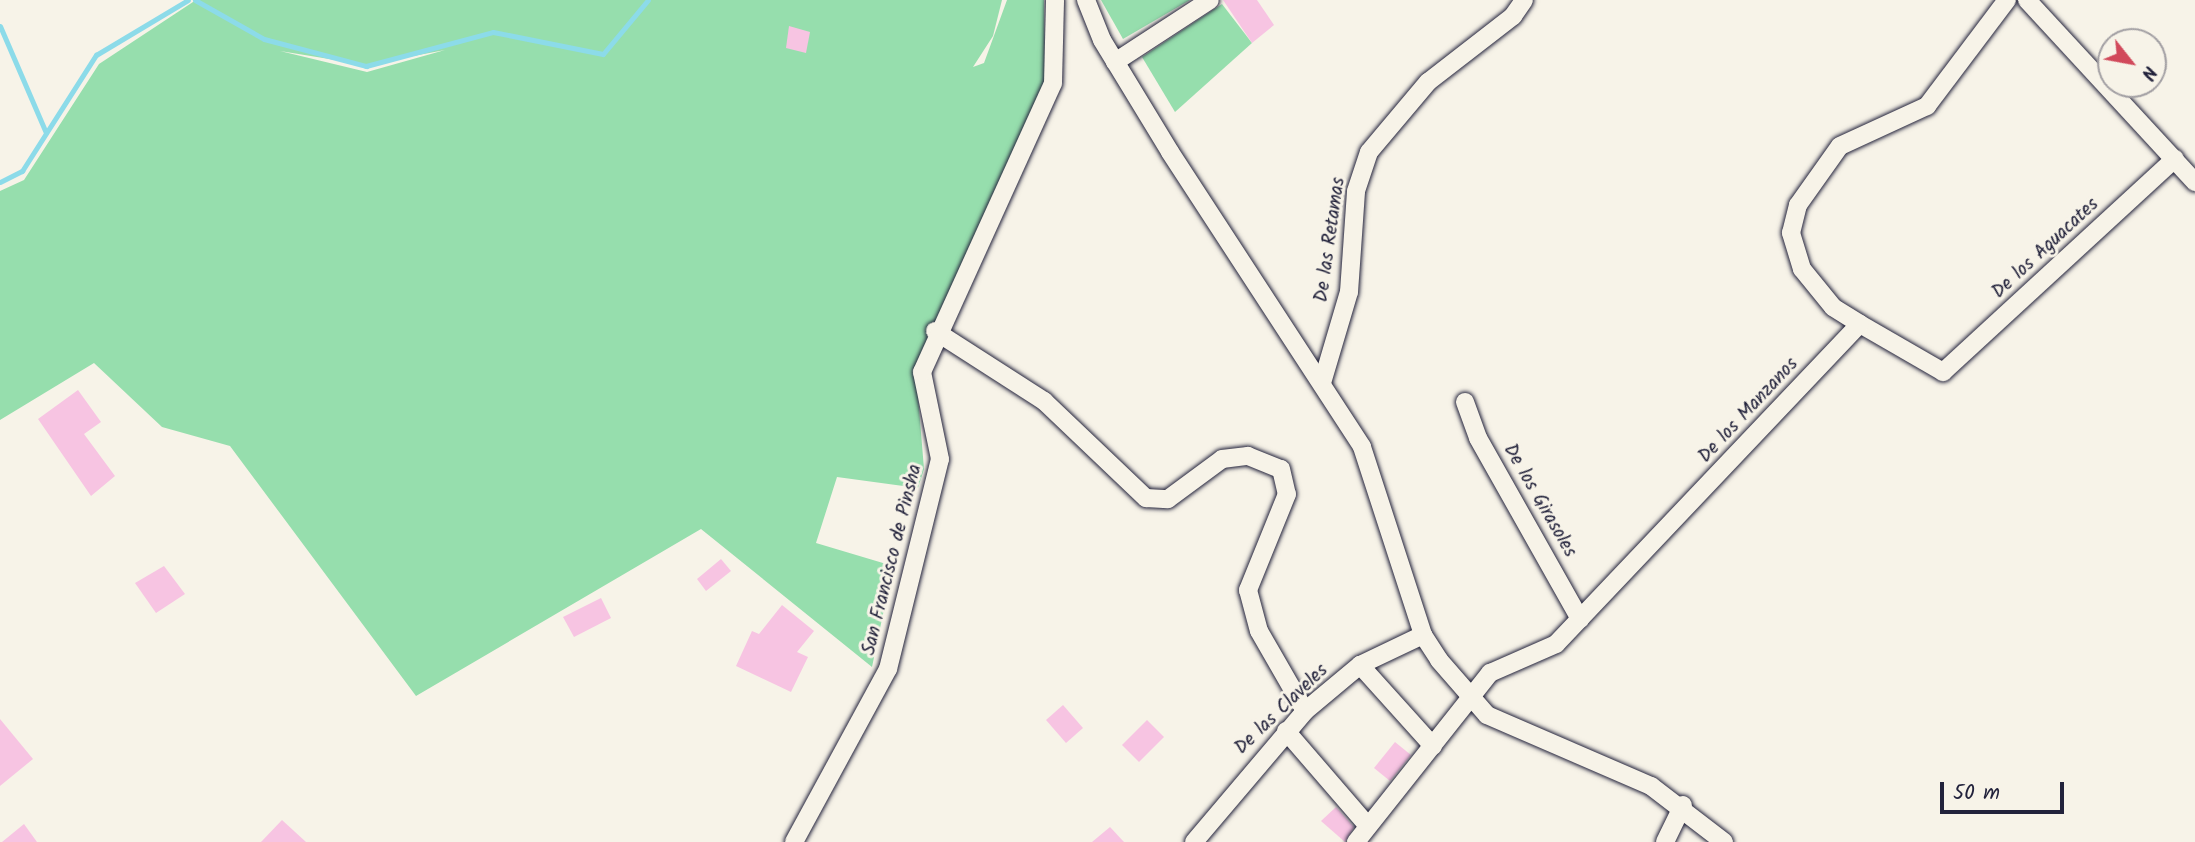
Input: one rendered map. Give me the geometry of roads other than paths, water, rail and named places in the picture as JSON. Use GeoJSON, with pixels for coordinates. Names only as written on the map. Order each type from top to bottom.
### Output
{"type":"FeatureCollection","features":[{"type":"Feature","properties":{"kind":"street","name":"San Francisco de Pinsha"},"geometry":{"type":"LineString","coordinates":[[794,842],[888,669],[940,459],[922,372],[935,331],[1053,83],[1055,0]]}},
{"type":"Feature","properties":{"kind":"street"},"geometry":{"type":"LineString","coordinates":[[1086,0],[1115,62],[1244,271],[1322,383],[1377,478],[1423,635],[1487,715],[1605,762],[1683,804],[1724,842]]}},
{"type":"Feature","properties":{"kind":"street"},"geometry":{"type":"LineString","coordinates":[[1115,62],[1210,0]]}},
{"type":"Feature","properties":{"kind":"street","name":"De las Retamas"},"geometry":{"type":"LineString","coordinates":[[1322,383],[1349,292],[1356,191],[1369,152],[1428,82],[1513,16],[1524,0]]}},
{"type":"Feature","properties":{"kind":"street"},"geometry":{"type":"LineString","coordinates":[[1860,324],[1833,307],[1802,269],[1791,233],[1797,205],[1840,146],[1927,106],[2007,0]]}},
{"type":"Feature","properties":{"kind":"street"},"geometry":{"type":"LineString","coordinates":[[2027,0],[2195,182]]}},
{"type":"Feature","properties":{"kind":"street","name":"De los Aguacates"},"geometry":{"type":"LineString","coordinates":[[1860,324],[1939,373],[1946,370],[2175,159]]}},
{"type":"Feature","properties":{"kind":"street","name":"De los Manzanos"},"geometry":{"type":"LineString","coordinates":[[1356,842],[1490,673],[1556,644],[1860,324]]}},
{"type":"Feature","properties":{"kind":"street"},"geometry":{"type":"LineString","coordinates":[[935,331],[1044,401],[1146,498],[1168,499],[1222,459],[1248,456],[1280,469],[1287,494],[1248,590],[1259,631],[1305,711]]}},
{"type":"Feature","properties":{"kind":"street","name":"De los Girasoles"},"geometry":{"type":"LineString","coordinates":[[1465,402],[1478,438],[1580,619]]}},
{"type":"Feature","properties":{"kind":"street","name":"De las Claveles"},"geometry":{"type":"LineString","coordinates":[[1194,842],[1305,711],[1360,665],[1423,635]]}},
{"type":"Feature","properties":{"kind":"street"},"geometry":{"type":"LineString","coordinates":[[1360,665],[1433,746]]}},
{"type":"Feature","properties":{"kind":"street"},"geometry":{"type":"LineString","coordinates":[[1286,731],[1368,826]]}},
{"type":"Feature","properties":{"kind":"street"},"geometry":{"type":"LineString","coordinates":[[1665,842],[1683,804]]}},
{"type":"Feature","properties":{"kind":"waterway"},"geometry":{"type":"LineString","coordinates":[[0,182],[22,171],[96,55],[188,0]]}},
{"type":"Feature","properties":{"kind":"waterway"},"geometry":{"type":"LineString","coordinates":[[195,0],[264,39],[366,66],[493,32],[603,54],[648,0]]}},
{"type":"Feature","properties":{"kind":"waterway"},"geometry":{"type":"LineString","coordinates":[[0,26],[46,133]]}}]}
